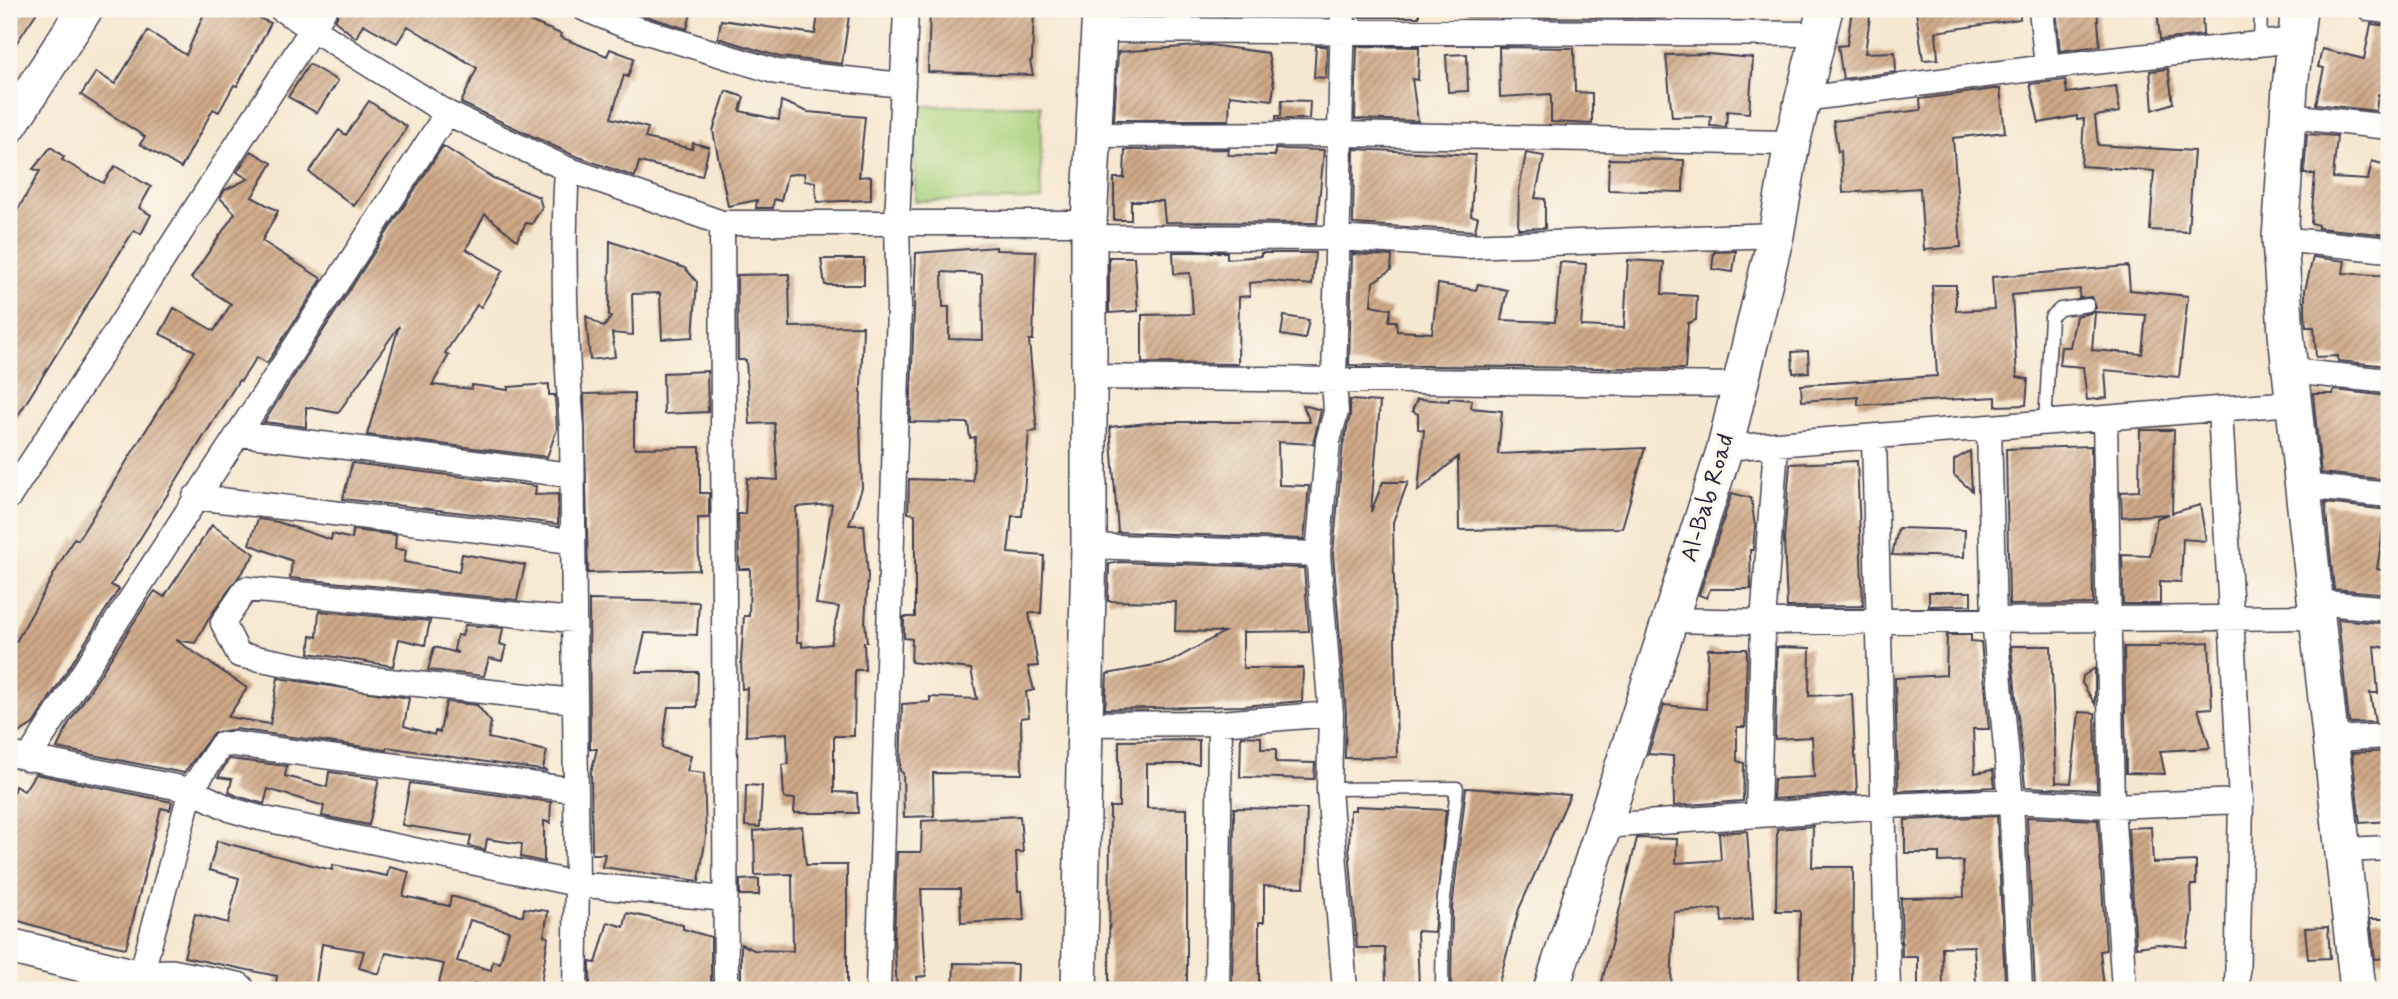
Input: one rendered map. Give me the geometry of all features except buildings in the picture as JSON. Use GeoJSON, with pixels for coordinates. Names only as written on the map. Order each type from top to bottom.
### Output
{"type":"FeatureCollection","features":[{"type":"Feature","properties":{"kind":"main road"},"geometry":{"type":"LineString","coordinates":[[9,126],[85,9]]}},
{"type":"Feature","properties":{"kind":"main road"},"geometry":{"type":"LineString","coordinates":[[1079,990],[1089,545],[1089,230],[1099,19]]}},
{"type":"Feature","properties":{"kind":"main road","name":"Al-Bab Road"},"geometry":{"type":"LineString","coordinates":[[1551,990],[1725,448],[1776,235],[1792,143],[1822,21]]}},
{"type":"Feature","properties":{"kind":"main road"},"geometry":{"type":"LineString","coordinates":[[2297,24],[2280,239],[2291,387],[2358,990]]}},
{"type":"Feature","properties":{"kind":"main road"},"geometry":{"type":"LineString","coordinates":[[9,946],[139,984],[171,977],[237,990]]}},
{"type":"Feature","properties":{"kind":"main road"},"geometry":{"type":"LineString","coordinates":[[2371,990],[2389,989]]}},
{"type":"Feature","properties":{"kind":"street"},"geometry":{"type":"LineString","coordinates":[[281,9],[447,113],[567,169],[722,223],[897,223],[1337,238],[1466,246],[1776,235]]}},
{"type":"Feature","properties":{"kind":"street"},"geometry":{"type":"LineString","coordinates":[[9,497],[325,9]]}},
{"type":"Feature","properties":{"kind":"street"},"geometry":{"type":"LineString","coordinates":[[585,9],[621,24],[777,72],[903,85]]}},
{"type":"Feature","properties":{"kind":"street"},"geometry":{"type":"LineString","coordinates":[[878,990],[899,308],[897,223],[906,9]]}},
{"type":"Feature","properties":{"kind":"street"},"geometry":{"type":"LineString","coordinates":[[2040,9],[2047,67]]}},
{"type":"Feature","properties":{"kind":"street"},"geometry":{"type":"LineString","coordinates":[[2370,9],[2389,11]]}},
{"type":"Feature","properties":{"kind":"street"},"geometry":{"type":"LineString","coordinates":[[1099,19],[1822,21]]}},
{"type":"Feature","properties":{"kind":"street"},"geometry":{"type":"LineString","coordinates":[[1343,20],[1334,380],[1336,412],[1328,441],[1318,554],[1331,714],[1329,789],[1345,990]]}},
{"type":"Feature","properties":{"kind":"street"},"geometry":{"type":"LineString","coordinates":[[1803,99],[2047,67],[2260,44],[2297,24]]}},
{"type":"Feature","properties":{"kind":"street"},"geometry":{"type":"LineString","coordinates":[[447,113],[241,434],[18,756],[191,790],[232,810],[260,818],[577,884],[725,899]]}},
{"type":"Feature","properties":{"kind":"street"},"geometry":{"type":"LineString","coordinates":[[2289,116],[2389,127]]}},
{"type":"Feature","properties":{"kind":"street"},"geometry":{"type":"LineString","coordinates":[[1093,135],[1340,134],[1792,143]]}},
{"type":"Feature","properties":{"kind":"street"},"geometry":{"type":"LineString","coordinates":[[567,169],[564,211],[577,884],[575,990]]}},
{"type":"Feature","properties":{"kind":"street"},"geometry":{"type":"LineString","coordinates":[[722,223],[726,990]]}},
{"type":"Feature","properties":{"kind":"street"},"geometry":{"type":"LineString","coordinates":[[2280,239],[2389,250]]}},
{"type":"Feature","properties":{"kind":"street"},"geometry":{"type":"LineString","coordinates":[[1090,377],[1740,385]]}},
{"type":"Feature","properties":{"kind":"street"},"geometry":{"type":"LineString","coordinates":[[1725,448],[2220,409],[2291,387],[2389,381]]}},
{"type":"Feature","properties":{"kind":"street"},"geometry":{"type":"LineString","coordinates":[[2220,409],[2241,801],[2237,990]]}},
{"type":"Feature","properties":{"kind":"street"},"geometry":{"type":"LineString","coordinates":[[2105,418],[2112,806],[2124,990]]}},
{"type":"Feature","properties":{"kind":"street"},"geometry":{"type":"LineString","coordinates":[[1989,428],[1994,619],[2011,801],[2020,990]]}},
{"type":"Feature","properties":{"kind":"street"},"geometry":{"type":"LineString","coordinates":[[241,434],[571,475]]}},
{"type":"Feature","properties":{"kind":"street"},"geometry":{"type":"LineString","coordinates":[[1874,438],[1888,990]]}},
{"type":"Feature","properties":{"kind":"street"},"geometry":{"type":"LineString","coordinates":[[1758,815],[1763,622],[1776,446]]}},
{"type":"Feature","properties":{"kind":"street"},"geometry":{"type":"LineString","coordinates":[[2303,486],[2389,495]]}},
{"type":"Feature","properties":{"kind":"street"},"geometry":{"type":"LineString","coordinates":[[195,497],[572,541]]}},
{"type":"Feature","properties":{"kind":"street"},"geometry":{"type":"LineString","coordinates":[[1089,545],[1318,554]]}},
{"type":"Feature","properties":{"kind":"street"},"geometry":{"type":"LineString","coordinates":[[573,620],[246,589],[223,623],[239,655],[362,678],[574,701]]}},
{"type":"Feature","properties":{"kind":"street"},"geometry":{"type":"LineString","coordinates":[[1670,620],[1763,622],[2232,618],[2317,609],[2389,608]]}},
{"type":"Feature","properties":{"kind":"street"},"geometry":{"type":"LineString","coordinates":[[1084,724],[1220,723],[1331,714]]}},
{"type":"Feature","properties":{"kind":"street"},"geometry":{"type":"LineString","coordinates":[[1217,990],[1220,723]]}},
{"type":"Feature","properties":{"kind":"street"},"geometry":{"type":"LineString","coordinates":[[2332,739],[2389,736]]}},
{"type":"Feature","properties":{"kind":"street"},"geometry":{"type":"LineString","coordinates":[[139,984],[191,790],[214,751],[221,745],[234,744],[574,790]]}},
{"type":"Feature","properties":{"kind":"street"},"geometry":{"type":"LineString","coordinates":[[1604,826],[1885,806],[2011,801],[2112,806],[2241,801]]}},
{"type":"Feature","properties":{"kind":"street"},"geometry":{"type":"LineString","coordinates":[[2344,850],[2389,848]]}},
{"type":"Feature","properties":{"kind":"lane"},"geometry":{"type":"LineString","coordinates":[[2260,44],[2261,9]]}},
{"type":"Feature","properties":{"kind":"lane"},"geometry":{"type":"LineString","coordinates":[[2045,423],[2051,317],[2060,309],[2088,305]]}},
{"type":"Feature","properties":{"kind":"lane"},"geometry":{"type":"LineString","coordinates":[[1329,789],[1457,788],[1443,906],[1443,990]]}},
{"type":"Feature","properties":{"kind":"green space"},"geometry":{"type":"Polygon","coordinates":[[[1041,105],[1041,200],[915,201],[915,106],[1041,105]]]}}]}
